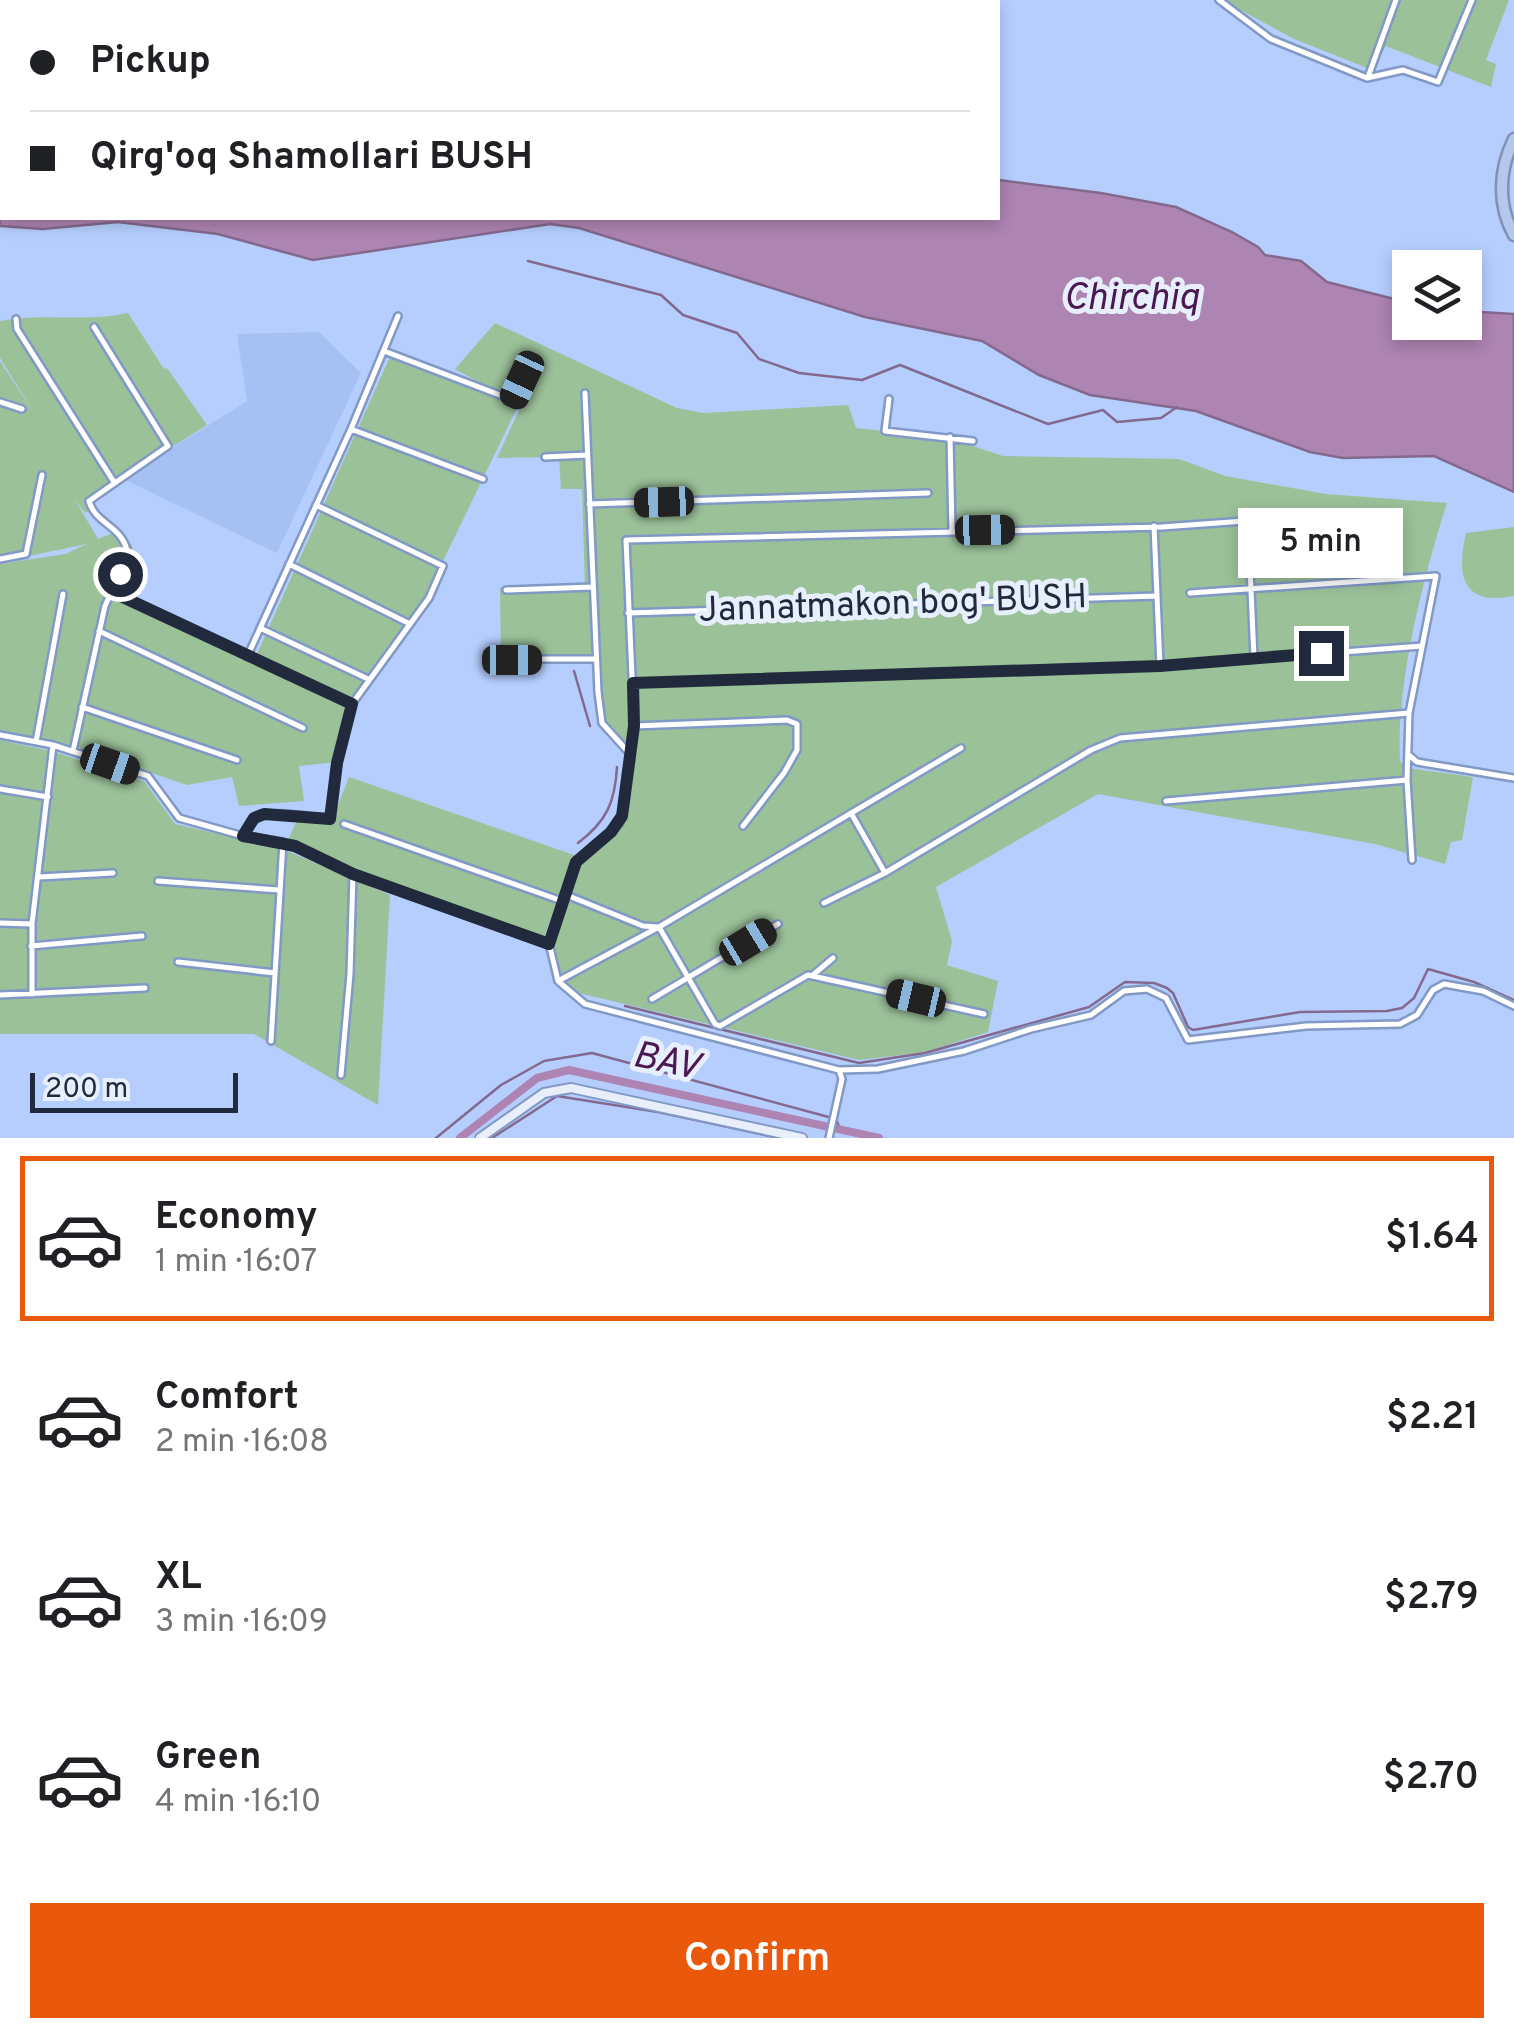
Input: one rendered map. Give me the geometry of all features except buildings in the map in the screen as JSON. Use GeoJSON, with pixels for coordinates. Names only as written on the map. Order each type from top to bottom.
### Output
{"type":"FeatureCollection","features":[{"type":"Feature","properties":{"kind":"highway"},"geometry":{"type":"LineString","coordinates":[[1514,139],[1504,162],[1502,188],[1514,235]]}},
{"type":"Feature","properties":{"kind":"highway"},"geometry":{"type":"LineString","coordinates":[[1502,188],[1514,159]]}},
{"type":"Feature","properties":{"kind":"street"},"geometry":{"type":"LineString","coordinates":[[1219,0],[1271,39],[1367,78],[1403,70],[1438,82],[1472,0]]}},
{"type":"Feature","properties":{"kind":"street"},"geometry":{"type":"LineString","coordinates":[[1367,78],[1396,0]]}},
{"type":"Feature","properties":{"kind":"street"},"geometry":{"type":"LineString","coordinates":[[247,657],[351,430],[398,316]]}},
{"type":"Feature","properties":{"kind":"street"},"geometry":{"type":"LineString","coordinates":[[16,319],[17,329],[114,482]]}},
{"type":"Feature","properties":{"kind":"street"},"geometry":{"type":"LineString","coordinates":[[73,751],[108,596],[128,550],[120,533],[97,516],[89,501],[168,446],[94,327]]}},
{"type":"Feature","properties":{"kind":"street"},"geometry":{"type":"LineString","coordinates":[[384,352],[513,400],[522,380]]}},
{"type":"Feature","properties":{"kind":"street"},"geometry":{"type":"LineString","coordinates":[[585,393],[602,723],[630,755]]}},
{"type":"Feature","properties":{"kind":"street"},"geometry":{"type":"LineString","coordinates":[[890,399],[885,431],[973,440]]}},
{"type":"Feature","properties":{"kind":"street"},"geometry":{"type":"LineString","coordinates":[[0,402],[22,409]]}},
{"type":"Feature","properties":{"kind":"street"},"geometry":{"type":"LineString","coordinates":[[351,430],[483,478]]}},
{"type":"Feature","properties":{"kind":"street"},"geometry":{"type":"LineString","coordinates":[[950,438],[952,531]]}},
{"type":"Feature","properties":{"kind":"street"},"geometry":{"type":"LineString","coordinates":[[545,456],[587,454]]}},
{"type":"Feature","properties":{"kind":"street"},"geometry":{"type":"LineString","coordinates":[[0,559],[26,554],[42,476]]}},
{"type":"Feature","properties":{"kind":"street"},"geometry":{"type":"LineString","coordinates":[[589,504],[928,493]]}},
{"type":"Feature","properties":{"kind":"street"},"geometry":{"type":"LineString","coordinates":[[243,836],[254,818],[264,814],[330,819],[337,763],[352,704],[429,598],[443,566],[316,505]]}},
{"type":"Feature","properties":{"kind":"street"},"geometry":{"type":"LineString","coordinates":[[1286,518],[1154,526],[626,540],[634,726],[620,823],[576,862],[549,944],[558,981],[585,1004],[840,1070],[878,1069],[964,1051],[1031,1029],[1091,1016],[1124,991],[1147,990],[1166,998],[1188,1040],[1306,1026],[1400,1024],[1417,1015],[1433,990],[1444,984],[1482,991],[1514,1006]]}},
{"type":"Feature","properties":{"kind":"street"},"geometry":{"type":"LineString","coordinates":[[1248,522],[1254,658]]}},
{"type":"Feature","properties":{"kind":"street"},"geometry":{"type":"LineString","coordinates":[[1154,526],[1160,666]]}},
{"type":"Feature","properties":{"kind":"street"},"geometry":{"type":"LineString","coordinates":[[289,564],[410,624]]}},
{"type":"Feature","properties":{"kind":"street"},"geometry":{"type":"LineString","coordinates":[[1190,593],[1436,576],[1409,713],[1407,780],[1412,860]]}},
{"type":"Feature","properties":{"kind":"street"},"geometry":{"type":"LineString","coordinates":[[506,590],[593,588]]}},
{"type":"Feature","properties":{"kind":"street"},"geometry":{"type":"LineString","coordinates":[[112,592],[352,704]]}},
{"type":"Feature","properties":{"kind":"street"},"geometry":{"type":"LineString","coordinates":[[36,742],[64,594]]}},
{"type":"Feature","properties":{"kind":"street","name":"Jannatmakon bog' BUSH"},"geometry":{"type":"LineString","coordinates":[[628,614],[1157,596]]}},
{"type":"Feature","properties":{"kind":"street"},"geometry":{"type":"LineString","coordinates":[[260,628],[368,679]]}},
{"type":"Feature","properties":{"kind":"street"},"geometry":{"type":"LineString","coordinates":[[99,632],[303,728]]}},
{"type":"Feature","properties":{"kind":"street"},"geometry":{"type":"LineString","coordinates":[[633,683],[1160,666],[1422,646]]}},
{"type":"Feature","properties":{"kind":"street"},"geometry":{"type":"LineString","coordinates":[[512,660],[596,659]]}},
{"type":"Feature","properties":{"kind":"street"},"geometry":{"type":"LineString","coordinates":[[82,706],[237,760]]}},
{"type":"Feature","properties":{"kind":"street"},"geometry":{"type":"LineString","coordinates":[[824,903],[885,873],[1091,750],[1120,738],[1409,713]]}},
{"type":"Feature","properties":{"kind":"street"},"geometry":{"type":"LineString","coordinates":[[634,726],[787,720],[796,724],[797,750],[744,826]]}},
{"type":"Feature","properties":{"kind":"street"},"geometry":{"type":"LineString","coordinates":[[0,735],[73,751],[148,776],[179,818],[243,836],[283,842],[353,874],[549,944]]}},
{"type":"Feature","properties":{"kind":"street"},"geometry":{"type":"LineString","coordinates":[[32,994],[32,924],[53,746]]}},
{"type":"Feature","properties":{"kind":"street"},"geometry":{"type":"LineString","coordinates":[[558,981],[659,927],[961,748]]}},
{"type":"Feature","properties":{"kind":"street"},"geometry":{"type":"LineString","coordinates":[[1409,755],[1417,762],[1514,778]]}},
{"type":"Feature","properties":{"kind":"street"},"geometry":{"type":"LineString","coordinates":[[1166,801],[1407,780]]}},
{"type":"Feature","properties":{"kind":"street"},"geometry":{"type":"LineString","coordinates":[[0,789],[48,797]]}},
{"type":"Feature","properties":{"kind":"street"},"geometry":{"type":"LineString","coordinates":[[851,813],[885,873]]}},
{"type":"Feature","properties":{"kind":"street"},"geometry":{"type":"LineString","coordinates":[[344,824],[644,926],[659,927]]}},
{"type":"Feature","properties":{"kind":"street"},"geometry":{"type":"LineString","coordinates":[[270,1041],[283,842]]}},
{"type":"Feature","properties":{"kind":"street"},"geometry":{"type":"LineString","coordinates":[[39,877],[113,872]]}},
{"type":"Feature","properties":{"kind":"street"},"geometry":{"type":"LineString","coordinates":[[341,1076],[353,874]]}},
{"type":"Feature","properties":{"kind":"street"},"geometry":{"type":"LineString","coordinates":[[158,881],[279,890]]}},
{"type":"Feature","properties":{"kind":"street"},"geometry":{"type":"LineString","coordinates":[[0,924],[32,924]]}},
{"type":"Feature","properties":{"kind":"street"},"geometry":{"type":"LineString","coordinates":[[652,1000],[778,924]]}},
{"type":"Feature","properties":{"kind":"street"},"geometry":{"type":"LineString","coordinates":[[659,927],[715,1024],[720,1026]]}},
{"type":"Feature","properties":{"kind":"street"},"geometry":{"type":"LineString","coordinates":[[31,946],[142,936]]}},
{"type":"Feature","properties":{"kind":"street"},"geometry":{"type":"LineString","coordinates":[[813,975],[832,958]]}},
{"type":"Feature","properties":{"kind":"street"},"geometry":{"type":"LineString","coordinates":[[178,962],[276,973]]}},
{"type":"Feature","properties":{"kind":"street"},"geometry":{"type":"LineString","coordinates":[[717,1038],[720,1026],[803,975],[984,1014]]}},
{"type":"Feature","properties":{"kind":"street"},"geometry":{"type":"LineString","coordinates":[[0,994],[145,988]]}},
{"type":"Feature","properties":{"kind":"street"},"geometry":{"type":"LineString","coordinates":[[830,1137],[842,1079],[840,1070]]}},
{"type":"Feature","properties":{"kind":"street"},"geometry":{"type":"LineString","coordinates":[[480,1138],[544,1092],[571,1088],[802,1138]]}},
{"type":"Feature","properties":{"kind":"shaded area"},"geometry":{"type":"Polygon","coordinates":[[[319,332],[361,373],[277,553],[123,479],[247,401],[237,334],[319,332]]]}},
{"type":"Feature","properties":{"kind":"green space"},"geometry":{"type":"Polygon","coordinates":[[[1222,0],[1509,0],[1486,60],[1496,64],[1491,87],[1386,46],[1372,70],[1294,39],[1222,0]]]}},
{"type":"Feature","properties":{"kind":"green space"},"geometry":{"type":"Polygon","coordinates":[[[128,313],[207,425],[89,499],[91,510],[85,513],[74,498],[98,539],[121,530],[133,547],[113,590],[257,654],[393,350],[517,408],[413,623],[354,701],[338,762],[299,766],[304,801],[239,806],[232,777],[187,785],[69,745],[0,730],[0,564],[65,554],[87,544],[0,562],[0,361],[36,416],[0,358],[0,321],[128,313]]]}},
{"type":"Feature","properties":{"kind":"green space"},"geometry":{"type":"Polygon","coordinates":[[[495,323],[677,408],[703,413],[848,405],[856,428],[949,438],[1003,456],[1179,459],[1225,476],[1326,494],[1447,503],[1407,665],[1400,761],[1408,768],[1473,777],[1462,840],[1451,842],[1445,864],[1375,844],[1098,794],[936,887],[952,941],[947,965],[998,981],[988,1032],[926,1052],[859,1060],[570,991],[560,978],[553,936],[577,869],[618,832],[629,804],[630,754],[604,722],[595,663],[501,662],[500,588],[585,587],[582,489],[561,489],[559,457],[497,458],[521,406],[455,369],[495,323]]]}},
{"type":"Feature","properties":{"kind":"green space"},"geometry":{"type":"Polygon","coordinates":[[[1514,527],[1514,596],[1497,598],[1473,592],[1463,574],[1466,533],[1514,527]]]}},
{"type":"Feature","properties":{"kind":"green space"},"geometry":{"type":"Polygon","coordinates":[[[0,740],[55,752],[144,781],[175,824],[283,849],[390,895],[378,1105],[254,1034],[0,1034],[0,740]]]}},
{"type":"Feature","properties":{"kind":"green space"},"geometry":{"type":"Polygon","coordinates":[[[349,777],[574,855],[544,937],[346,868],[288,840],[301,811],[333,818],[349,777]]]}},
{"type":"Feature","properties":{"kind":"water","name":"Chirchiq"},"geometry":{"type":"Polygon","coordinates":[[[1000,180],[1101,193],[1176,207],[1232,232],[1265,255],[1301,261],[1327,282],[1392,298],[1392,340],[1482,340],[1482,312],[1514,314],[1514,492],[1434,456],[1343,458],[1310,452],[1196,411],[1090,395],[1039,375],[982,341],[865,317],[579,228],[550,224],[313,260],[218,234],[118,222],[43,229],[0,226],[0,220],[1000,220],[1000,180]]]}},
{"type":"Feature","properties":{"kind":"waterway"},"geometry":{"type":"LineString","coordinates":[[528,261],[661,295],[683,315],[737,333],[759,359],[799,373],[862,380],[900,365],[1048,424],[1103,410],[1117,422],[1161,418],[1177,407]]}},
{"type":"Feature","properties":{"kind":"waterway"},"geometry":{"type":"LineString","coordinates":[[574,671],[590,726]]}},
{"type":"Feature","properties":{"kind":"waterway"},"geometry":{"type":"LineString","coordinates":[[578,843],[608,810],[617,767]]}},
{"type":"Feature","properties":{"kind":"waterway"},"geometry":{"type":"LineString","coordinates":[[625,1006],[859,1063],[925,1053],[1089,1007],[1125,982],[1154,983],[1167,988],[1193,1030],[1300,1012],[1402,1008],[1414,998],[1428,969],[1474,982],[1514,1000]]}},
{"type":"Feature","properties":{"kind":"waterway"},"geometry":{"type":"LineString","coordinates":[[436,1138],[501,1085],[544,1061],[592,1053],[836,1119],[840,1129]]}},
{"type":"Feature","properties":{"kind":"waterway","name":"BAV"},"geometry":{"type":"LineString","coordinates":[[460,1138],[537,1078],[569,1070],[879,1138]]}},
{"type":"Feature","properties":{"kind":"waterway"},"geometry":{"type":"LineString","coordinates":[[492,1138],[557,1096],[658,1112],[779,1138]]}},
{"type":"Feature","properties":{"kind":"route"},"geometry":{"type":"LineString","coordinates":[[120,574],[112,592],[352,704],[337,763],[330,819],[264,814],[247,825],[243,836],[295,846],[353,874],[549,944],[576,862],[620,823],[634,726],[633,683],[1160,666],[1321,653]]}}]}
